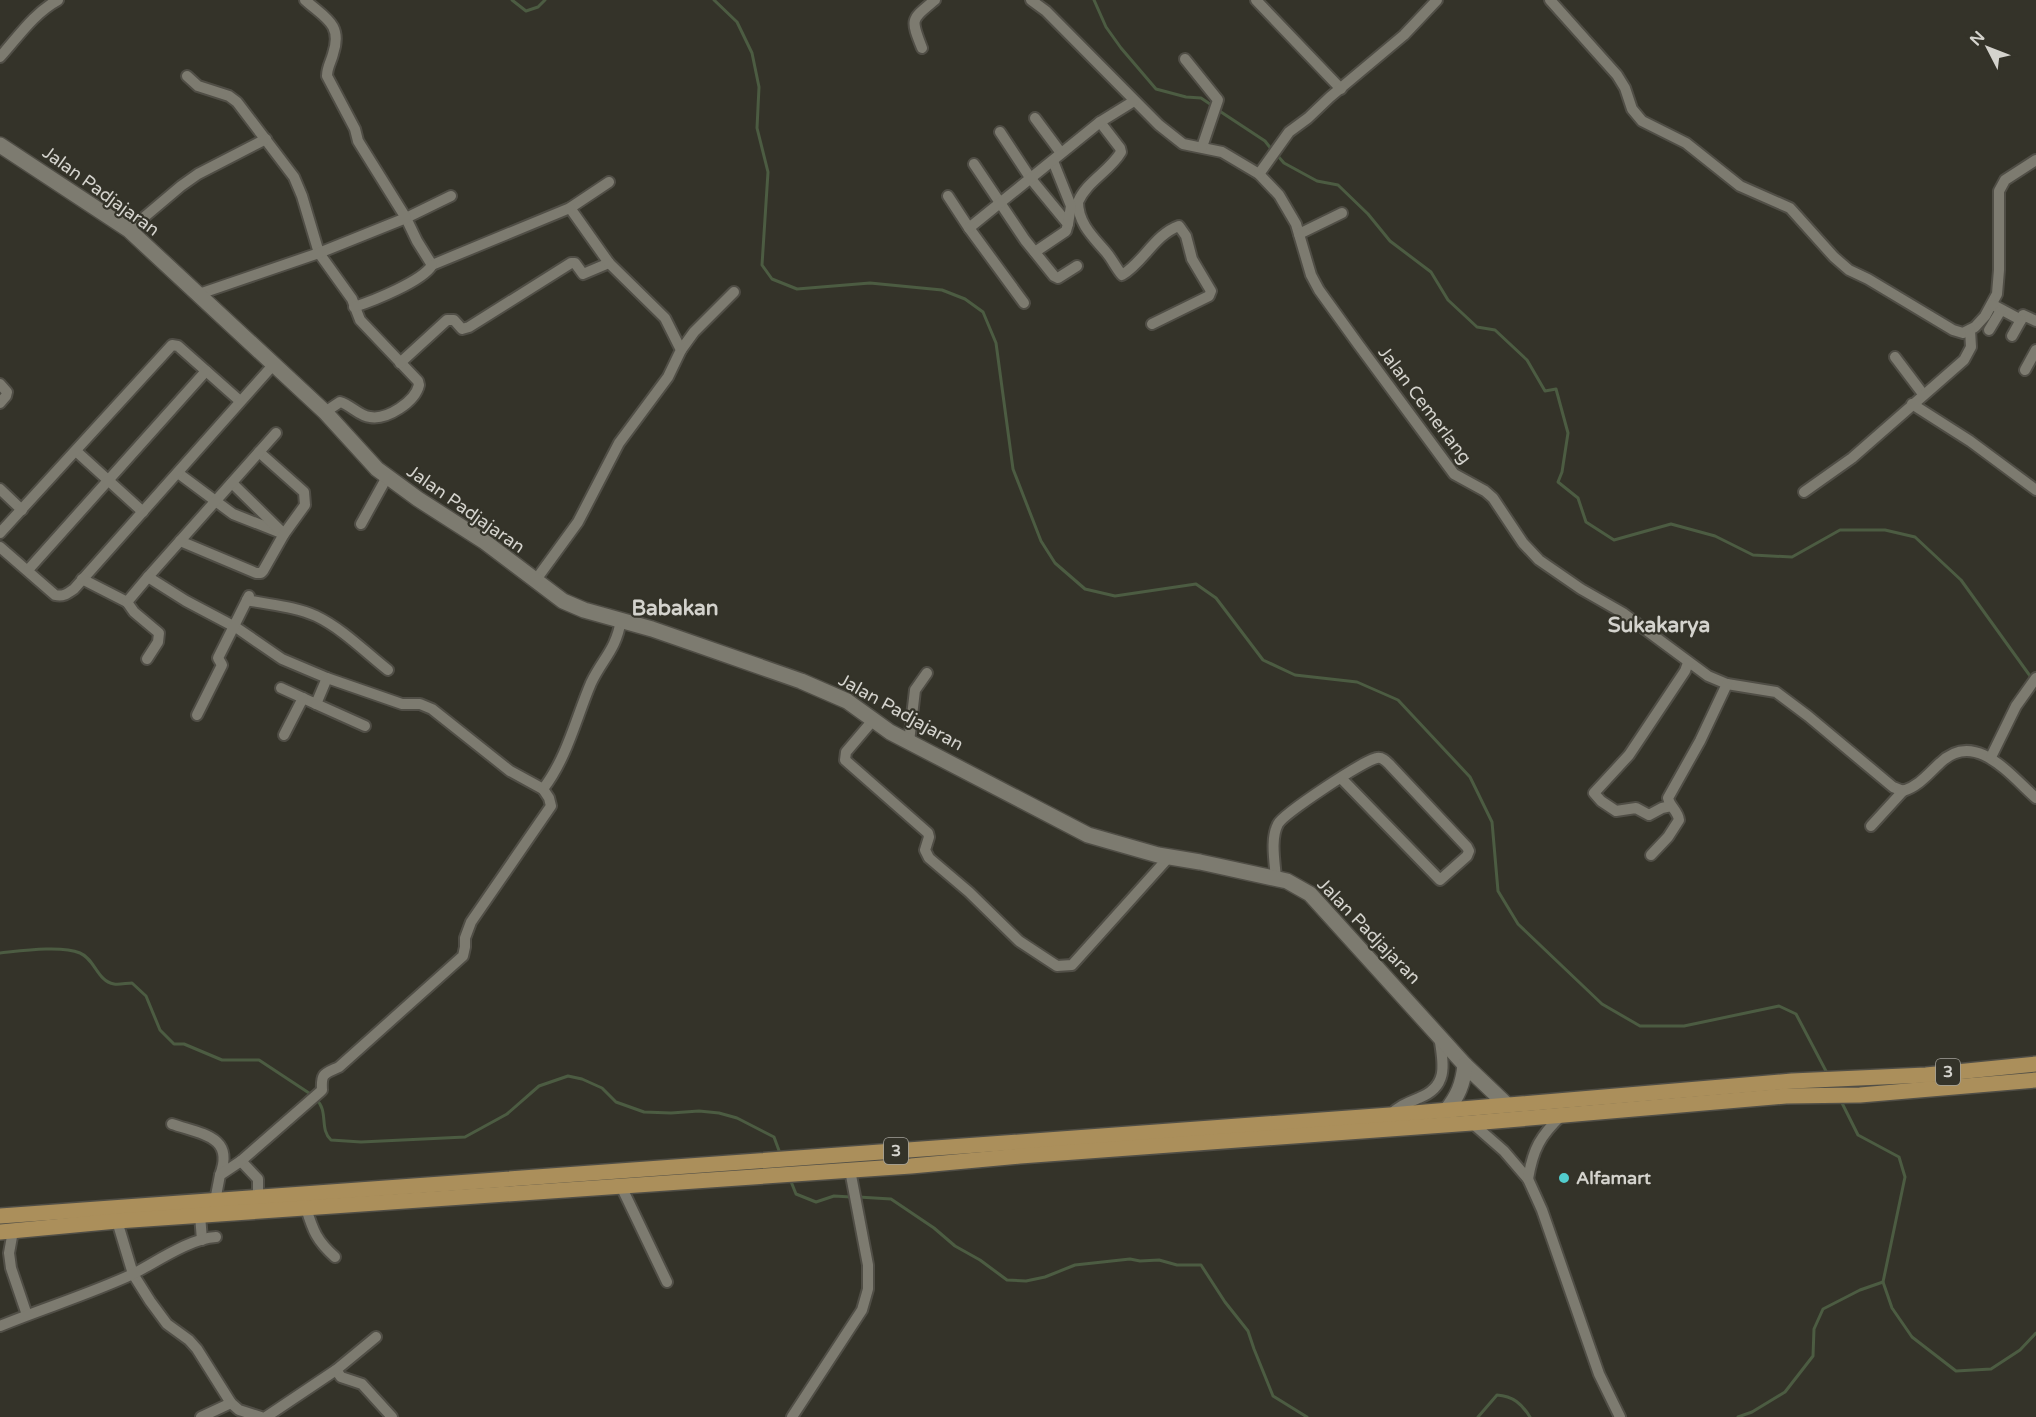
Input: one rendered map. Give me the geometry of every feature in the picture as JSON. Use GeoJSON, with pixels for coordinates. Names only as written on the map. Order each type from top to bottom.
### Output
{"type":"FeatureCollection","features":[{"type":"Feature","properties":{"kind":"main road","name":"3"},"geometry":{"type":"LineString","coordinates":[[7,1232],[117,1221],[850,1170],[1328,1127],[1390,1115],[1792,1081],[1859,1079],[2036,1064]]}},
{"type":"Feature","properties":{"kind":"main road","name":"3"},"geometry":{"type":"LineString","coordinates":[[0,1216],[258,1196],[1328,1127],[1473,1123],[1786,1096],[1860,1095],[2036,1080]]}},
{"type":"Feature","properties":{"kind":"street"},"geometry":{"type":"LineString","coordinates":[[0,57],[34,18],[58,0]]}},
{"type":"Feature","properties":{"kind":"street"},"geometry":{"type":"LineString","coordinates":[[305,0],[333,25],[337,34],[333,55],[327,68],[327,76],[355,129],[358,141],[432,265]]}},
{"type":"Feature","properties":{"kind":"street"},"geometry":{"type":"LineString","coordinates":[[922,48],[914,27],[915,19],[935,0]]}},
{"type":"Feature","properties":{"kind":"street","name":"Jalan Cemerlang"},"geometry":{"type":"LineString","coordinates":[[1031,0],[1046,11],[1159,125],[1183,144],[1222,152],[1259,174],[1283,201],[1299,234],[1307,264],[1319,290],[1454,474],[1485,491],[1492,498],[1523,543],[1539,560],[1581,589],[1623,613],[1708,676],[1727,684],[1776,692],[1893,787],[1903,791]]}},
{"type":"Feature","properties":{"kind":"street"},"geometry":{"type":"LineString","coordinates":[[1257,0],[1341,88]]}},
{"type":"Feature","properties":{"kind":"street"},"geometry":{"type":"LineString","coordinates":[[1259,174],[1289,132],[1404,35],[1437,0]]}},
{"type":"Feature","properties":{"kind":"street"},"geometry":{"type":"LineString","coordinates":[[1550,0],[1617,75],[1625,88],[1632,109],[1642,121],[1686,144],[1740,186],[1790,208],[1834,257],[1849,270],[1868,279],[1945,327],[1963,333],[1970,330],[1997,307]]}},
{"type":"Feature","properties":{"kind":"street"},"geometry":{"type":"LineString","coordinates":[[1185,59],[1218,100],[1202,147]]}},
{"type":"Feature","properties":{"kind":"street"},"geometry":{"type":"LineString","coordinates":[[187,76],[198,86],[229,96],[237,102],[266,140],[294,177],[319,253],[352,299],[360,320],[418,381],[419,385],[413,399],[398,410],[369,417],[340,402],[325,412]]}},
{"type":"Feature","properties":{"kind":"street"},"geometry":{"type":"LineString","coordinates":[[969,228],[1100,122],[1134,101]]}},
{"type":"Feature","properties":{"kind":"street"},"geometry":{"type":"LineString","coordinates":[[1035,118],[1057,157],[1071,206],[1066,231],[1035,252]]}},
{"type":"Feature","properties":{"kind":"street"},"geometry":{"type":"LineString","coordinates":[[1100,122],[1120,148],[1121,153],[1110,168],[1085,191],[1078,202],[1084,225],[1090,235],[1107,253],[1122,275],[1164,235],[1179,226],[1186,236],[1192,259],[1211,291],[1209,296],[1152,324]]}},
{"type":"Feature","properties":{"kind":"street"},"geometry":{"type":"LineString","coordinates":[[1000,132],[1032,179],[1068,224]]}},
{"type":"Feature","properties":{"kind":"street"},"geometry":{"type":"LineString","coordinates":[[129,230],[198,174],[266,140]]}},
{"type":"Feature","properties":{"kind":"street","name":"Jalan Padjajaran"},"geometry":{"type":"LineString","coordinates":[[0,145],[129,230],[325,412],[358,450],[387,477],[474,534],[563,601],[584,610],[652,629],[801,681],[847,701],[890,732],[1088,835],[1169,857],[1287,881],[1310,894],[1465,1065],[1507,1105]]}},
{"type":"Feature","properties":{"kind":"street"},"geometry":{"type":"LineString","coordinates":[[1989,330],[1997,307],[1999,282],[1999,191],[2005,180],[2036,160]]}},
{"type":"Feature","properties":{"kind":"street"},"geometry":{"type":"LineString","coordinates":[[974,164],[999,204],[1054,276],[1058,278],[1077,266]]}},
{"type":"Feature","properties":{"kind":"street"},"geometry":{"type":"LineString","coordinates":[[354,307],[374,301],[401,287],[428,271],[432,265],[570,208],[609,182]]}},
{"type":"Feature","properties":{"kind":"street"},"geometry":{"type":"LineString","coordinates":[[199,294],[319,253],[406,218],[451,196]]}},
{"type":"Feature","properties":{"kind":"street"},"geometry":{"type":"LineString","coordinates":[[948,196],[1024,303]]}},
{"type":"Feature","properties":{"kind":"street"},"geometry":{"type":"LineString","coordinates":[[570,208],[609,263],[665,318],[681,350]]}},
{"type":"Feature","properties":{"kind":"street"},"geometry":{"type":"LineString","coordinates":[[1299,234],[1342,213]]}},
{"type":"Feature","properties":{"kind":"street"},"geometry":{"type":"LineString","coordinates":[[400,363],[447,321],[454,320],[462,329],[468,327],[572,263],[584,274],[609,263]]}},
{"type":"Feature","properties":{"kind":"street"},"geometry":{"type":"LineString","coordinates":[[535,581],[578,522],[619,443],[668,377],[681,350],[694,332],[734,292]]}},
{"type":"Feature","properties":{"kind":"street"},"geometry":{"type":"LineString","coordinates":[[1997,307],[2020,320]]}},
{"type":"Feature","properties":{"kind":"street"},"geometry":{"type":"LineString","coordinates":[[2012,336],[2023,315],[2036,321]]}},
{"type":"Feature","properties":{"kind":"street"},"geometry":{"type":"LineString","coordinates":[[1804,492],[1852,458],[1967,357],[1972,343],[1970,330]]}},
{"type":"Feature","properties":{"kind":"street"},"geometry":{"type":"LineString","coordinates":[[2025,370],[2036,347],[2033,344],[2036,339]]}},
{"type":"Feature","properties":{"kind":"street"},"geometry":{"type":"LineString","coordinates":[[0,533],[172,345],[178,346],[240,401]]}},
{"type":"Feature","properties":{"kind":"street"},"geometry":{"type":"LineString","coordinates":[[1895,357],[1923,394]]}},
{"type":"Feature","properties":{"kind":"street"},"geometry":{"type":"LineString","coordinates":[[0,547],[55,595],[61,596],[74,589],[274,364]]}},
{"type":"Feature","properties":{"kind":"street"},"geometry":{"type":"LineString","coordinates":[[28,570],[206,371]]}},
{"type":"Feature","properties":{"kind":"street"},"geometry":{"type":"LineString","coordinates":[[0,384],[7,392],[0,403]]}},
{"type":"Feature","properties":{"kind":"street"},"geometry":{"type":"LineString","coordinates":[[1912,404],[1970,441],[2036,490]]}},
{"type":"Feature","properties":{"kind":"street"},"geometry":{"type":"LineString","coordinates":[[127,602],[276,433]]}},
{"type":"Feature","properties":{"kind":"street"},"geometry":{"type":"LineString","coordinates":[[76,451],[143,512]]}},
{"type":"Feature","properties":{"kind":"street"},"geometry":{"type":"LineString","coordinates":[[180,541],[261,573],[284,534],[305,505],[305,496],[298,486],[259,452]]}},
{"type":"Feature","properties":{"kind":"street"},"geometry":{"type":"LineString","coordinates":[[178,473],[216,502],[251,522],[284,534]]}},
{"type":"Feature","properties":{"kind":"street"},"geometry":{"type":"LineString","coordinates":[[361,524],[387,477]]}},
{"type":"Feature","properties":{"kind":"street"},"geometry":{"type":"LineString","coordinates":[[232,483],[284,534]]}},
{"type":"Feature","properties":{"kind":"street"},"geometry":{"type":"LineString","coordinates":[[0,489],[22,510]]}},
{"type":"Feature","properties":{"kind":"street"},"geometry":{"type":"LineString","coordinates":[[148,577],[234,627],[282,659],[327,678],[402,704],[420,704],[432,709],[510,771],[543,789],[551,806],[471,922],[465,938],[463,956],[339,1067],[322,1076],[321,1092],[242,1161],[220,1175]]}},
{"type":"Feature","properties":{"kind":"street"},"geometry":{"type":"LineString","coordinates":[[82,579],[127,602],[134,612],[159,633],[158,642],[147,659]]}},
{"type":"Feature","properties":{"kind":"street"},"geometry":{"type":"LineString","coordinates":[[197,715],[222,665],[218,658],[248,598],[315,616],[334,627],[388,670]]}},
{"type":"Feature","properties":{"kind":"street"},"geometry":{"type":"LineString","coordinates":[[543,789],[566,747],[592,681],[611,651],[621,621]]}},
{"type":"Feature","properties":{"kind":"street"},"geometry":{"type":"LineString","coordinates":[[1671,806],[1648,815],[1636,808],[1616,811],[1600,801],[1594,793],[1629,754],[1685,671],[1688,663]]}},
{"type":"Feature","properties":{"kind":"street"},"geometry":{"type":"LineString","coordinates":[[909,742],[915,690],[927,673]]}},
{"type":"Feature","properties":{"kind":"street"},"geometry":{"type":"LineString","coordinates":[[316,704],[327,678]]}},
{"type":"Feature","properties":{"kind":"street"},"geometry":{"type":"LineString","coordinates":[[1990,757],[2016,706],[2036,678]]}},
{"type":"Feature","properties":{"kind":"street"},"geometry":{"type":"LineString","coordinates":[[1651,855],[1668,837],[1679,820],[1668,798],[1700,741],[1727,684]]}},
{"type":"Feature","properties":{"kind":"street"},"geometry":{"type":"LineString","coordinates":[[281,688],[365,726]]}},
{"type":"Feature","properties":{"kind":"street"},"geometry":{"type":"LineString","coordinates":[[284,735],[303,698]]}},
{"type":"Feature","properties":{"kind":"street"},"geometry":{"type":"LineString","coordinates":[[874,719],[846,752],[844,758],[846,762],[928,833],[925,850],[929,858],[1019,941],[1057,966],[1072,965],[1169,857]]}},
{"type":"Feature","properties":{"kind":"street"},"geometry":{"type":"LineString","coordinates":[[1871,826],[1903,791],[1917,785],[1952,753],[1961,750],[1990,757],[2036,798]]}},
{"type":"Feature","properties":{"kind":"street"},"geometry":{"type":"LineString","coordinates":[[1276,879],[1274,852],[1278,825],[1286,815],[1320,791],[1341,778],[1377,758],[1383,759],[1467,847],[1469,851],[1467,856],[1440,880],[1341,778]]}},
{"type":"Feature","properties":{"kind":"street"},"geometry":{"type":"LineString","coordinates":[[1390,1115],[1398,1107],[1432,1091],[1441,1081],[1444,1069],[1439,1036]]}},
{"type":"Feature","properties":{"kind":"street"},"geometry":{"type":"LineString","coordinates":[[1446,1111],[1461,1088],[1465,1065]]}},
{"type":"Feature","properties":{"kind":"street"},"geometry":{"type":"LineString","coordinates":[[1528,1179],[1538,1143],[1562,1115]]}},
{"type":"Feature","properties":{"kind":"street"},"geometry":{"type":"LineString","coordinates":[[1473,1123],[1504,1151],[1528,1179],[1542,1210],[1599,1374],[1620,1417]]}},
{"type":"Feature","properties":{"kind":"street"},"geometry":{"type":"LineString","coordinates":[[172,1124],[214,1138],[224,1153],[225,1160],[215,1200]]}},
{"type":"Feature","properties":{"kind":"street"},"geometry":{"type":"LineString","coordinates":[[242,1161],[256,1174],[258,1196]]}},
{"type":"Feature","properties":{"kind":"street"},"geometry":{"type":"LineString","coordinates":[[792,1417],[862,1310],[868,1289],[868,1265],[850,1170]]}},
{"type":"Feature","properties":{"kind":"street"},"geometry":{"type":"LineString","coordinates":[[621,1186],[667,1282]]}},
{"type":"Feature","properties":{"kind":"street"},"geometry":{"type":"LineString","coordinates":[[306,1208],[312,1230],[322,1246],[335,1257]]}},
{"type":"Feature","properties":{"kind":"street"},"geometry":{"type":"LineString","coordinates":[[200,1215],[202,1240]]}},
{"type":"Feature","properties":{"kind":"street"},"geometry":{"type":"LineString","coordinates":[[117,1221],[132,1274],[158,1314],[197,1349],[231,1403],[239,1410],[261,1417]]}},
{"type":"Feature","properties":{"kind":"street"},"geometry":{"type":"LineString","coordinates":[[7,1232],[11,1268],[27,1315]]}},
{"type":"Feature","properties":{"kind":"street"},"geometry":{"type":"LineString","coordinates":[[0,1326],[132,1274],[162,1257],[202,1240],[216,1237]]}},
{"type":"Feature","properties":{"kind":"street"},"geometry":{"type":"LineString","coordinates":[[266,1417],[336,1370],[376,1337]]}},
{"type":"Feature","properties":{"kind":"street"},"geometry":{"type":"LineString","coordinates":[[336,1370],[341,1377],[362,1384],[392,1417]]}},
{"type":"Feature","properties":{"kind":"street"},"geometry":{"type":"LineString","coordinates":[[201,1417],[231,1403]]}},
{"type":"Feature","properties":{"kind":"waterway"},"geometry":{"type":"LineString","coordinates":[[512,0],[526,11],[538,7],[545,0]]}},
{"type":"Feature","properties":{"kind":"waterway"},"geometry":{"type":"LineString","coordinates":[[714,0],[737,22],[752,53],[759,87],[757,128],[768,172],[762,265],[772,279],[797,289],[870,283],[942,290],[965,299],[983,312],[996,343],[1013,469],[1041,541],[1055,563],[1085,589],[1115,596],[1196,584],[1216,598],[1263,660],[1295,675],[1357,682],[1398,700],[1470,777],[1492,822],[1498,891],[1518,924],[1602,1004],[1640,1026],[1684,1026],[1779,1006],[1796,1014],[1827,1073]]}},
{"type":"Feature","properties":{"kind":"waterway"},"geometry":{"type":"LineString","coordinates":[[1094,0],[1106,27],[1156,89],[1186,97],[1201,98],[1213,106]]}},
{"type":"Feature","properties":{"kind":"waterway"},"geometry":{"type":"LineString","coordinates":[[1218,110],[1265,141],[1272,150]]}},
{"type":"Feature","properties":{"kind":"waterway"},"geometry":{"type":"LineString","coordinates":[[1277,155],[1284,163],[1317,181],[1338,185],[1368,214],[1390,241],[1431,272],[1448,300],[1477,327],[1495,330],[1527,360],[1545,391],[1556,389],[1568,433],[1562,472],[1558,482],[1578,498],[1586,522],[1614,540],[1671,524],[1715,536],[1753,555],[1792,557],[1840,530],[1885,530],[1915,537],[1961,580],[2033,680]]}},
{"type":"Feature","properties":{"kind":"waterway"},"geometry":{"type":"LineString","coordinates":[[0,953],[52,949],[80,953],[108,982],[132,983],[146,996],[160,1030],[174,1044],[184,1044],[222,1060],[259,1060],[312,1095]]}},
{"type":"Feature","properties":{"kind":"waterway"},"geometry":{"type":"LineString","coordinates":[[316,1099],[322,1109],[325,1131],[331,1140],[361,1142],[465,1137],[507,1114],[539,1086],[568,1076],[582,1079],[602,1088],[616,1102],[644,1112],[699,1111],[737,1118],[774,1137],[781,1156]]}},
{"type":"Feature","properties":{"kind":"waterway"},"geometry":{"type":"LineString","coordinates":[[1841,1101],[1858,1135],[1899,1157],[1905,1177],[1883,1282],[1892,1308],[1912,1337],[1956,1371],[1991,1369],[2020,1350],[2036,1333]]}},
{"type":"Feature","properties":{"kind":"waterway"},"geometry":{"type":"LineString","coordinates":[[790,1179],[796,1194],[816,1202],[834,1196],[851,1197]]}},
{"type":"Feature","properties":{"kind":"waterway"},"geometry":{"type":"LineString","coordinates":[[858,1197],[891,1199],[934,1228],[955,1246],[980,1260],[1007,1280],[1026,1281],[1045,1277],[1075,1265],[1130,1259],[1159,1260],[1177,1265],[1201,1265],[1225,1302],[1248,1331],[1273,1396],[1307,1417]]}},
{"type":"Feature","properties":{"kind":"waterway"},"geometry":{"type":"LineString","coordinates":[[1738,1417],[1752,1412],[1785,1392],[1813,1356],[1814,1329],[1823,1309],[1860,1290],[1883,1282]]}},
{"type":"Feature","properties":{"kind":"waterway"},"geometry":{"type":"LineString","coordinates":[[1478,1417],[1497,1395],[1508,1397],[1516,1402],[1530,1417]]}},
{"type":"Feature","properties":{"kind":"place","name":"Alfamart"},"geometry":{"type":"Point","coordinates":[1564,1178]}},
{"type":"Feature","properties":{"kind":"district","name":"Babakan"},"geometry":{"type":"Point","coordinates":[675,608]}},
{"type":"Feature","properties":{"kind":"district","name":"Sukakarya"},"geometry":{"type":"Point","coordinates":[1659,625]}}]}
